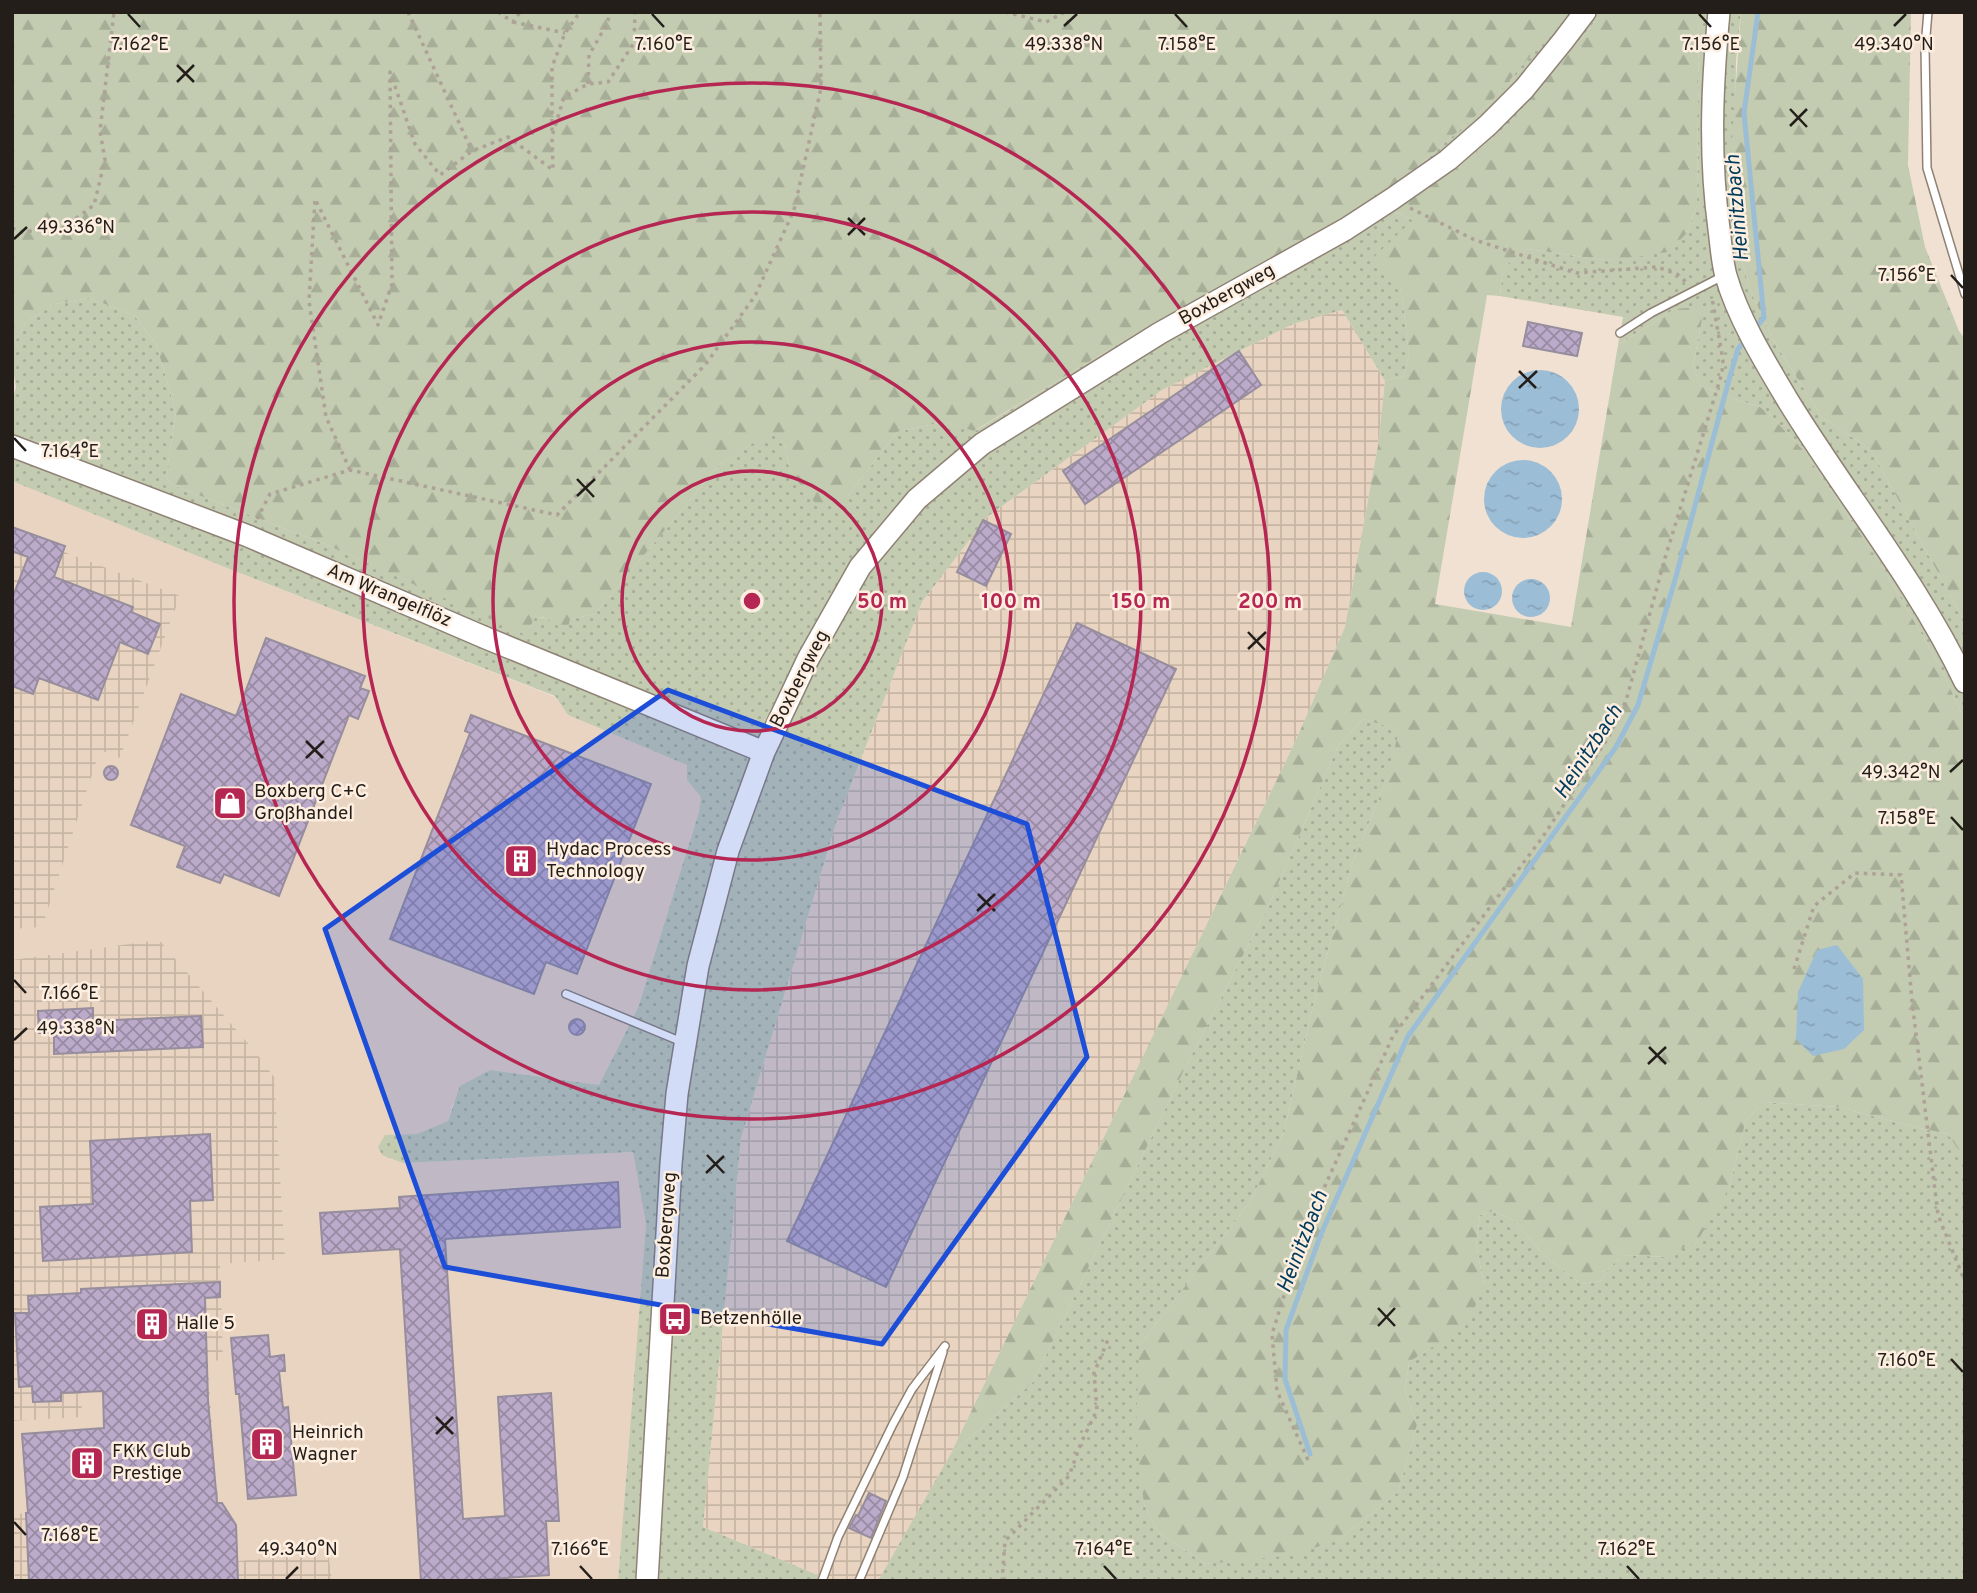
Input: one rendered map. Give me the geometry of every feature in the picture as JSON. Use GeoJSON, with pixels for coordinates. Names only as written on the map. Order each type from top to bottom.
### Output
{"type":"FeatureCollection","features":[{"type":"Feature","properties":{"kind":"street","name":"Boxbergweg"},"geometry":{"type":"LineString","coordinates":[[647,1581],[671,1164],[677,1094],[698,966],[727,851],[764,752],[808,659],[860,567],[917,499],[982,444],[1160,333],[1346,229],[1448,160],[1524,89],[1584,12]]}},
{"type":"Feature","properties":{"kind":"street"},"geometry":{"type":"LineString","coordinates":[[1718,12],[1712,84],[1717,279],[1817,448],[1894,559],[1952,654],[1965,682]]}},
{"type":"Feature","properties":{"kind":"street","name":"Am Wrangelflöz"},"geometry":{"type":"LineString","coordinates":[[12,446],[248,536],[486,638],[764,752]]}},
{"type":"Feature","properties":{"kind":"lane"},"geometry":{"type":"LineString","coordinates":[[1928,12],[1925,47],[1927,168],[1965,294]]}},
{"type":"Feature","properties":{"kind":"lane"},"geometry":{"type":"LineString","coordinates":[[1620,333],[1651,313],[1717,279]]}},
{"type":"Feature","properties":{"kind":"lane"},"geometry":{"type":"LineString","coordinates":[[566,994],[684,1043]]}},
{"type":"Feature","properties":{"kind":"lane"},"geometry":{"type":"LineString","coordinates":[[822,1581],[838,1537],[888,1434],[912,1389],[945,1346],[903,1477],[859,1581]]}},
{"type":"Feature","properties":{"kind":"path"},"geometry":{"type":"LineString","coordinates":[[12,228],[22,233],[63,229],[94,205],[105,160],[100,131],[114,12]]}},
{"type":"Feature","properties":{"kind":"path"},"geometry":{"type":"LineString","coordinates":[[408,12],[472,151]]}},
{"type":"Feature","properties":{"kind":"path"},"geometry":{"type":"LineString","coordinates":[[498,12],[513,22],[565,33]]}},
{"type":"Feature","properties":{"kind":"path"},"geometry":{"type":"LineString","coordinates":[[513,22],[520,12]]}},
{"type":"Feature","properties":{"kind":"path"},"geometry":{"type":"LineString","coordinates":[[350,470],[326,417],[309,301],[315,200],[378,325],[392,284],[390,72],[415,144],[440,175],[472,151],[508,138],[553,170],[552,67],[565,33],[580,12]]}},
{"type":"Feature","properties":{"kind":"path"},"geometry":{"type":"LineString","coordinates":[[588,84],[589,55],[607,24],[610,12]]}},
{"type":"Feature","properties":{"kind":"path"},"geometry":{"type":"LineString","coordinates":[[552,136],[564,97],[588,84],[608,82],[634,44],[635,12]]}},
{"type":"Feature","properties":{"kind":"path"},"geometry":{"type":"LineString","coordinates":[[248,536],[270,495],[350,470],[557,515],[705,365],[755,296],[794,210],[821,88],[820,12]]}},
{"type":"Feature","properties":{"kind":"path"},"geometry":{"type":"LineString","coordinates":[[1006,12],[1046,22],[1065,12]]}},
{"type":"Feature","properties":{"kind":"path"},"geometry":{"type":"LineString","coordinates":[[1392,199],[1475,240],[1576,273],[1657,267],[1677,274],[1695,290]]}},
{"type":"Feature","properties":{"kind":"path"},"geometry":{"type":"LineString","coordinates":[[1308,1460],[1277,1391],[1272,1334],[1304,1231],[1393,1036],[1542,838],[1608,738],[1626,701],[1665,558],[1721,373],[1723,360],[1717,279]]}},
{"type":"Feature","properties":{"kind":"path"},"geometry":{"type":"LineString","coordinates":[[1794,969],[1814,906],[1855,873],[1900,875],[1938,1215],[1965,1282]]}},
{"type":"Feature","properties":{"kind":"path"},"geometry":{"type":"LineString","coordinates":[[1002,1581],[1005,1541],[1069,1476],[1097,1410],[1094,1373],[1109,1338]]}},
{"type":"Feature","properties":{"kind":"highlighted area"},"geometry":{"type":"Polygon","coordinates":[[[668,690],[1027,824],[1087,1057],[882,1344],[445,1267],[325,929],[668,690]]]}},
{"type":"Feature","properties":{"kind":"shaded area"},"geometry":{"type":"Polygon","coordinates":[[[1342,310],[1385,381],[1378,445],[1345,627],[1296,740],[950,1455],[878,1581],[832,1581],[703,1527],[741,1138],[836,823],[922,602],[987,517],[1162,390],[1293,324],[1342,310]]]}},
{"type":"Feature","properties":{"kind":"shaded area"},"geometry":{"type":"Polygon","coordinates":[[[12,481],[555,697],[568,715],[687,765],[687,780],[702,797],[699,812],[638,1008],[599,1085],[490,1070],[452,1105],[448,1121],[417,1134],[385,1135],[403,1163],[633,1152],[646,1224],[618,1581],[15,1581],[12,1533],[12,481]]]}},
{"type":"Feature","properties":{"kind":"shaded area"},"geometry":{"type":"Polygon","coordinates":[[[12,532],[180,596],[120,758],[100,750],[42,927],[12,929],[12,532]]]}},
{"type":"Feature","properties":{"kind":"shaded area"},"geometry":{"type":"Polygon","coordinates":[[[159,940],[274,1077],[285,1259],[220,1264],[223,1360],[208,1361],[216,1487],[222,1503],[236,1525],[238,1561],[328,1552],[332,1581],[15,1581],[12,1514],[152,1507],[144,1403],[103,1405],[102,1391],[81,1392],[82,1417],[12,1421],[12,960],[159,940]]]}},
{"type":"Feature","properties":{"kind":"green space"},"geometry":{"type":"Polygon","coordinates":[[[12,12],[1562,12],[1553,30],[1488,105],[1416,168],[1373,201],[1339,222],[1153,323],[974,431],[943,422],[897,432],[848,496],[821,510],[790,472],[785,444],[771,432],[720,464],[595,614],[570,619],[567,631],[544,617],[535,617],[530,628],[530,637],[327,545],[170,484],[166,476],[176,411],[156,344],[134,315],[89,298],[55,304],[26,322],[12,347],[12,12]]]}},
{"type":"Feature","properties":{"kind":"green space"},"geometry":{"type":"Polygon","coordinates":[[[1562,12],[1603,12],[1510,123],[1457,168],[1387,208],[1413,220],[1401,286],[1409,356],[1403,376],[1385,381],[1342,310],[1293,324],[1162,390],[987,517],[922,602],[836,823],[741,1138],[703,1527],[832,1581],[618,1581],[646,1224],[633,1152],[403,1163],[382,1155],[378,1147],[385,1135],[417,1134],[448,1121],[460,1086],[490,1070],[599,1085],[638,1008],[699,812],[701,797],[687,780],[687,765],[568,715],[555,696],[12,481],[12,402],[16,387],[12,347],[26,322],[55,304],[89,298],[134,315],[156,344],[176,411],[166,476],[170,484],[327,545],[530,636],[535,617],[570,619],[595,614],[720,464],[771,431],[785,444],[790,472],[848,496],[897,432],[943,422],[975,431],[1153,323],[1339,222],[1416,168],[1488,105],[1552,30],[1562,12]]]}},
{"type":"Feature","properties":{"kind":"green space"},"geometry":{"type":"Polygon","coordinates":[[[1603,12],[1699,12],[1697,205],[1687,233],[1668,252],[1611,261],[1528,249],[1503,267],[1500,296],[1487,295],[1435,604],[1571,627],[1618,345],[1675,309],[1699,307],[1702,320],[1693,366],[1700,385],[1760,407],[1804,451],[1880,563],[1939,664],[1965,721],[1965,1160],[1948,1134],[1838,1107],[1763,1102],[1746,1120],[1729,1188],[1698,1240],[1666,1257],[1624,1255],[1600,1281],[1581,1284],[1546,1257],[1514,1221],[1494,1211],[1480,1215],[1476,1245],[1484,1284],[1468,1324],[1409,1362],[1405,1391],[1417,1425],[1398,1492],[1341,1538],[1295,1555],[1206,1564],[1159,1533],[1144,1505],[1136,1431],[1139,1346],[1250,1202],[1284,1132],[1313,1006],[1353,862],[1388,776],[1399,730],[1363,719],[1338,746],[1269,905],[1186,1066],[1033,1382],[950,1455],[1296,740],[1345,627],[1378,445],[1385,381],[1403,376],[1409,356],[1401,286],[1374,257],[1413,220],[1387,208],[1457,168],[1510,123],[1603,12]]]}},
{"type":"Feature","properties":{"kind":"green space"},"geometry":{"type":"Polygon","coordinates":[[[1699,12],[1741,12],[1736,61],[1734,235],[1751,292],[1775,343],[1821,416],[1871,450],[1965,622],[1965,721],[1939,664],[1880,563],[1804,451],[1760,407],[1700,385],[1693,366],[1702,320],[1675,309],[1618,345],[1623,317],[1500,296],[1503,267],[1528,249],[1611,261],[1687,233],[1697,205],[1699,12]]]}},
{"type":"Feature","properties":{"kind":"green space"},"geometry":{"type":"Polygon","coordinates":[[[1741,12],[1911,12],[1908,165],[1925,247],[1959,331],[1965,339],[1965,622],[1871,450],[1821,416],[1775,343],[1751,292],[1734,235],[1731,154],[1741,12]]]}},
{"type":"Feature","properties":{"kind":"green space"},"geometry":{"type":"Polygon","coordinates":[[[1363,719],[1400,730],[1388,776],[1353,862],[1313,1006],[1284,1132],[1250,1202],[1139,1346],[1144,1505],[1159,1533],[1206,1564],[1341,1538],[1398,1492],[1417,1425],[1405,1391],[1409,1362],[1429,1349],[1484,1284],[1476,1245],[1480,1215],[1494,1211],[1514,1221],[1546,1257],[1581,1284],[1600,1281],[1624,1255],[1666,1257],[1729,1188],[1746,1120],[1763,1102],[1838,1107],[1948,1134],[1964,1156],[1965,1581],[878,1581],[950,1455],[1033,1382],[1186,1066],[1269,905],[1338,746],[1363,719]]]}},
{"type":"Feature","properties":{"kind":"water"},"geometry":{"type":"Polygon","coordinates":[[[1540,370],[1555,373],[1568,381],[1576,394],[1579,409],[1576,424],[1568,437],[1555,445],[1540,448],[1525,445],[1512,437],[1504,424],[1501,409],[1504,394],[1512,381],[1525,373],[1540,370]]]}},
{"type":"Feature","properties":{"kind":"water"},"geometry":{"type":"Polygon","coordinates":[[[1523,460],[1538,463],[1551,471],[1559,484],[1562,499],[1559,514],[1551,527],[1538,535],[1523,538],[1508,535],[1495,527],[1487,514],[1484,499],[1487,484],[1495,471],[1508,463],[1523,460]]]}},
{"type":"Feature","properties":{"kind":"water"},"geometry":{"type":"Polygon","coordinates":[[[1483,572],[1496,578],[1502,591],[1496,604],[1483,610],[1470,604],[1464,591],[1470,578],[1483,572]]]}},
{"type":"Feature","properties":{"kind":"water"},"geometry":{"type":"Polygon","coordinates":[[[1531,579],[1544,585],[1550,598],[1544,611],[1531,617],[1518,611],[1512,598],[1518,585],[1531,579]]]}},
{"type":"Feature","properties":{"kind":"water"},"geometry":{"type":"Polygon","coordinates":[[[1837,945],[1863,979],[1864,1030],[1844,1049],[1813,1056],[1796,1039],[1798,992],[1817,950],[1837,945]]]}},
{"type":"Feature","properties":{"kind":"building"},"geometry":{"type":"Polygon","coordinates":[[[1528,322],[1582,333],[1577,356],[1523,346],[1528,322]]]}},
{"type":"Feature","properties":{"kind":"building"},"geometry":{"type":"Polygon","coordinates":[[[1239,351],[1261,385],[1085,504],[1063,471],[1239,351]]]}},
{"type":"Feature","properties":{"kind":"building"},"geometry":{"type":"Polygon","coordinates":[[[983,520],[1011,534],[986,586],[957,572],[983,520]]]}},
{"type":"Feature","properties":{"kind":"building"},"geometry":{"type":"Polygon","coordinates":[[[12,527],[65,546],[54,577],[133,607],[131,612],[160,624],[148,654],[120,642],[98,700],[39,678],[33,694],[12,686],[12,599],[28,557],[12,551],[12,527]]]}},
{"type":"Feature","properties":{"kind":"building"},"geometry":{"type":"Polygon","coordinates":[[[1077,623],[1176,669],[886,1287],[787,1241],[1077,623]]]}},
{"type":"Feature","properties":{"kind":"building"},"geometry":{"type":"Polygon","coordinates":[[[266,638],[365,676],[360,688],[369,691],[358,719],[349,715],[279,896],[224,874],[220,883],[177,867],[185,846],[131,825],[181,694],[236,716],[266,638]]]}},
{"type":"Feature","properties":{"kind":"building","name":"Hydac Process Technology"},"geometry":{"type":"Polygon","coordinates":[[[471,715],[651,784],[577,974],[546,962],[534,994],[390,939],[470,733],[465,731],[471,715]]]}},
{"type":"Feature","properties":{"kind":"building"},"geometry":{"type":"Polygon","coordinates":[[[108,766],[114,766],[118,773],[114,780],[108,780],[104,776],[104,770],[108,766]]]}},
{"type":"Feature","properties":{"kind":"building"},"geometry":{"type":"Polygon","coordinates":[[[93,1008],[93,1021],[201,1016],[203,1047],[54,1054],[54,1033],[39,1033],[38,1011],[93,1008]]]}},
{"type":"Feature","properties":{"kind":"building"},"geometry":{"type":"Polygon","coordinates":[[[574,1019],[580,1019],[585,1027],[583,1033],[574,1035],[569,1030],[569,1024],[574,1019]]]}},
{"type":"Feature","properties":{"kind":"building"},"geometry":{"type":"Polygon","coordinates":[[[210,1134],[213,1200],[190,1201],[192,1252],[43,1261],[40,1207],[93,1204],[90,1141],[210,1134]]]}},
{"type":"Feature","properties":{"kind":"building"},"geometry":{"type":"Polygon","coordinates":[[[618,1182],[620,1227],[445,1239],[463,1519],[505,1516],[498,1397],[551,1393],[559,1521],[546,1521],[549,1575],[421,1581],[400,1249],[323,1254],[320,1213],[400,1208],[399,1197],[618,1182]]]}},
{"type":"Feature","properties":{"kind":"building"},"geometry":{"type":"Polygon","coordinates":[[[220,1282],[220,1297],[205,1298],[208,1400],[217,1503],[222,1503],[236,1525],[238,1581],[29,1581],[28,1513],[22,1434],[104,1428],[103,1391],[61,1393],[61,1401],[33,1402],[32,1386],[19,1387],[15,1313],[29,1313],[28,1296],[81,1293],[81,1289],[220,1282]]]}},
{"type":"Feature","properties":{"kind":"building","name":"Heinrich Wagner"},"geometry":{"type":"Polygon","coordinates":[[[268,1335],[270,1357],[284,1355],[285,1371],[279,1371],[283,1408],[288,1407],[296,1495],[248,1499],[231,1338],[268,1335]]]}},
{"type":"Feature","properties":{"kind":"building"},"geometry":{"type":"Polygon","coordinates":[[[869,1493],[886,1501],[871,1538],[849,1528],[869,1493]]]}},
{"type":"Feature","properties":{"kind":"waterway","name":"Heinitzbach"},"geometry":{"type":"LineString","coordinates":[[1754,329],[1764,318],[1744,113],[1758,12]]}},
{"type":"Feature","properties":{"kind":"waterway","name":"Heinitzbach"},"geometry":{"type":"LineString","coordinates":[[1310,1454],[1285,1379],[1286,1330],[1321,1234],[1408,1036],[1616,747],[1638,705],[1730,376],[1738,349],[1746,339]]}},
{"type":"Feature","properties":{"kind":"place","name":"Boxberg C+C Großhandel"},"geometry":{"type":"Point","coordinates":[230,803]}},
{"type":"Feature","properties":{"kind":"place","name":"Hydac Process Technology"},"geometry":{"type":"Point","coordinates":[521,861]}},
{"type":"Feature","properties":{"kind":"place","name":"Betzenhölle"},"geometry":{"type":"Point","coordinates":[675,1319]}},
{"type":"Feature","properties":{"kind":"place","name":"Halle 5"},"geometry":{"type":"Point","coordinates":[152,1324]}},
{"type":"Feature","properties":{"kind":"place","name":"Heinrich Wagner"},"geometry":{"type":"Point","coordinates":[267,1444]}},
{"type":"Feature","properties":{"kind":"place","name":"FKK Club Prestige"},"geometry":{"type":"Point","coordinates":[87,1463]}}]}
